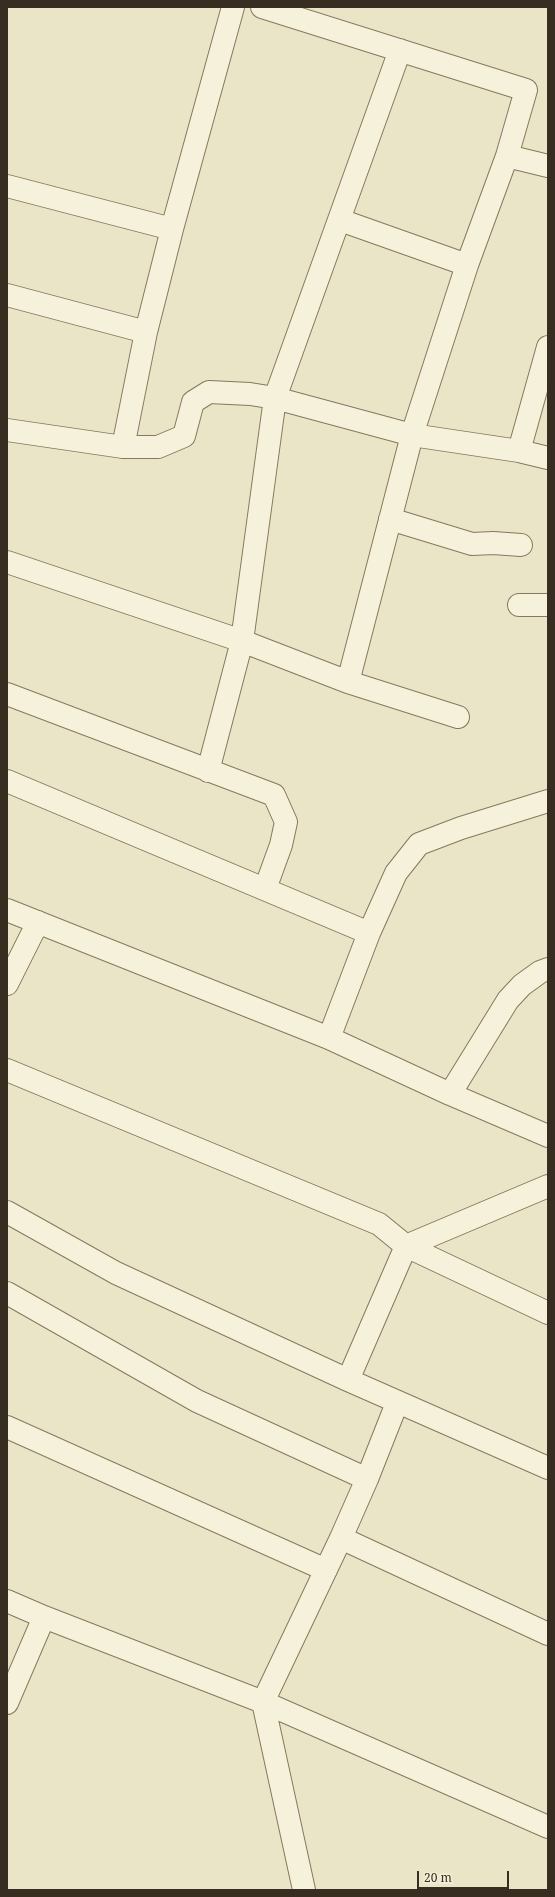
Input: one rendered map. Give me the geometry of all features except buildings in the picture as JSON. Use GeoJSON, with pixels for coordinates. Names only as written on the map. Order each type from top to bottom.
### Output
{"type":"FeatureCollection","features":[{"type":"Feature","properties":{"kind":"street"},"geometry":{"type":"LineString","coordinates":[[123,447],[146,332],[172,229],[233,7]]}},
{"type":"Feature","properties":{"kind":"street"},"geometry":{"type":"LineString","coordinates":[[262,7],[526,90],[507,156],[467,265],[412,435],[348,682]]}},
{"type":"Feature","properties":{"kind":"street"},"geometry":{"type":"LineString","coordinates":[[208,771],[242,641],[276,398],[400,50]]}},
{"type":"Feature","properties":{"kind":"street"},"geometry":{"type":"LineString","coordinates":[[507,156],[548,166]]}},
{"type":"Feature","properties":{"kind":"street"},"geometry":{"type":"LineString","coordinates":[[7,186],[172,229]]}},
{"type":"Feature","properties":{"kind":"street"},"geometry":{"type":"LineString","coordinates":[[340,220],[467,265]]}},
{"type":"Feature","properties":{"kind":"street"},"geometry":{"type":"LineString","coordinates":[[7,295],[146,332]]}},
{"type":"Feature","properties":{"kind":"street"},"geometry":{"type":"LineString","coordinates":[[519,451],[548,347]]}},
{"type":"Feature","properties":{"kind":"street"},"geometry":{"type":"LineString","coordinates":[[7,430],[123,447],[158,447],[184,436],[193,402],[209,392],[250,394],[276,398],[412,435],[519,451],[548,458]]}},
{"type":"Feature","properties":{"kind":"street"},"geometry":{"type":"LineString","coordinates":[[390,519],[472,544],[493,543],[521,545]]}},
{"type":"Feature","properties":{"kind":"street"},"geometry":{"type":"LineString","coordinates":[[7,562],[242,641],[348,682],[458,717]]}},
{"type":"Feature","properties":{"kind":"street"},"geometry":{"type":"LineString","coordinates":[[519,606],[548,605]]}},
{"type":"Feature","properties":{"kind":"street"},"geometry":{"type":"LineString","coordinates":[[7,694],[274,795],[283,811],[286,822],[281,845],[265,889]]}},
{"type":"Feature","properties":{"kind":"street"},"geometry":{"type":"LineString","coordinates":[[7,782],[369,933]]}},
{"type":"Feature","properties":{"kind":"street"},"geometry":{"type":"LineString","coordinates":[[329,1038],[369,933],[396,873],[419,844],[461,828],[548,801]]}},
{"type":"Feature","properties":{"kind":"street"},"geometry":{"type":"LineString","coordinates":[[7,910],[329,1038],[450,1094],[548,1136]]}},
{"type":"Feature","properties":{"kind":"street"},"geometry":{"type":"LineString","coordinates":[[7,984],[38,922]]}},
{"type":"Feature","properties":{"kind":"street"},"geometry":{"type":"LineString","coordinates":[[450,1094],[508,1000],[522,985],[540,972],[548,970]]}},
{"type":"Feature","properties":{"kind":"street"},"geometry":{"type":"LineString","coordinates":[[7,1070],[379,1224],[406,1246],[548,1313]]}},
{"type":"Feature","properties":{"kind":"street"},"geometry":{"type":"LineString","coordinates":[[348,1380],[406,1246],[548,1186]]}},
{"type":"Feature","properties":{"kind":"street"},"geometry":{"type":"LineString","coordinates":[[7,1212],[116,1273],[397,1403],[548,1468]]}},
{"type":"Feature","properties":{"kind":"street"},"geometry":{"type":"LineString","coordinates":[[7,1293],[197,1401],[367,1479]]}},
{"type":"Feature","properties":{"kind":"street"},"geometry":{"type":"LineString","coordinates":[[304,1890],[263,1702],[341,1538],[367,1479],[397,1403]]}},
{"type":"Feature","properties":{"kind":"street"},"geometry":{"type":"LineString","coordinates":[[7,1427],[326,1570]]}},
{"type":"Feature","properties":{"kind":"street"},"geometry":{"type":"LineString","coordinates":[[341,1538],[548,1634]]}},
{"type":"Feature","properties":{"kind":"street"},"geometry":{"type":"LineString","coordinates":[[7,1601],[44,1617],[263,1702],[548,1827]]}},
{"type":"Feature","properties":{"kind":"street"},"geometry":{"type":"LineString","coordinates":[[7,1704],[44,1617]]}}]}
